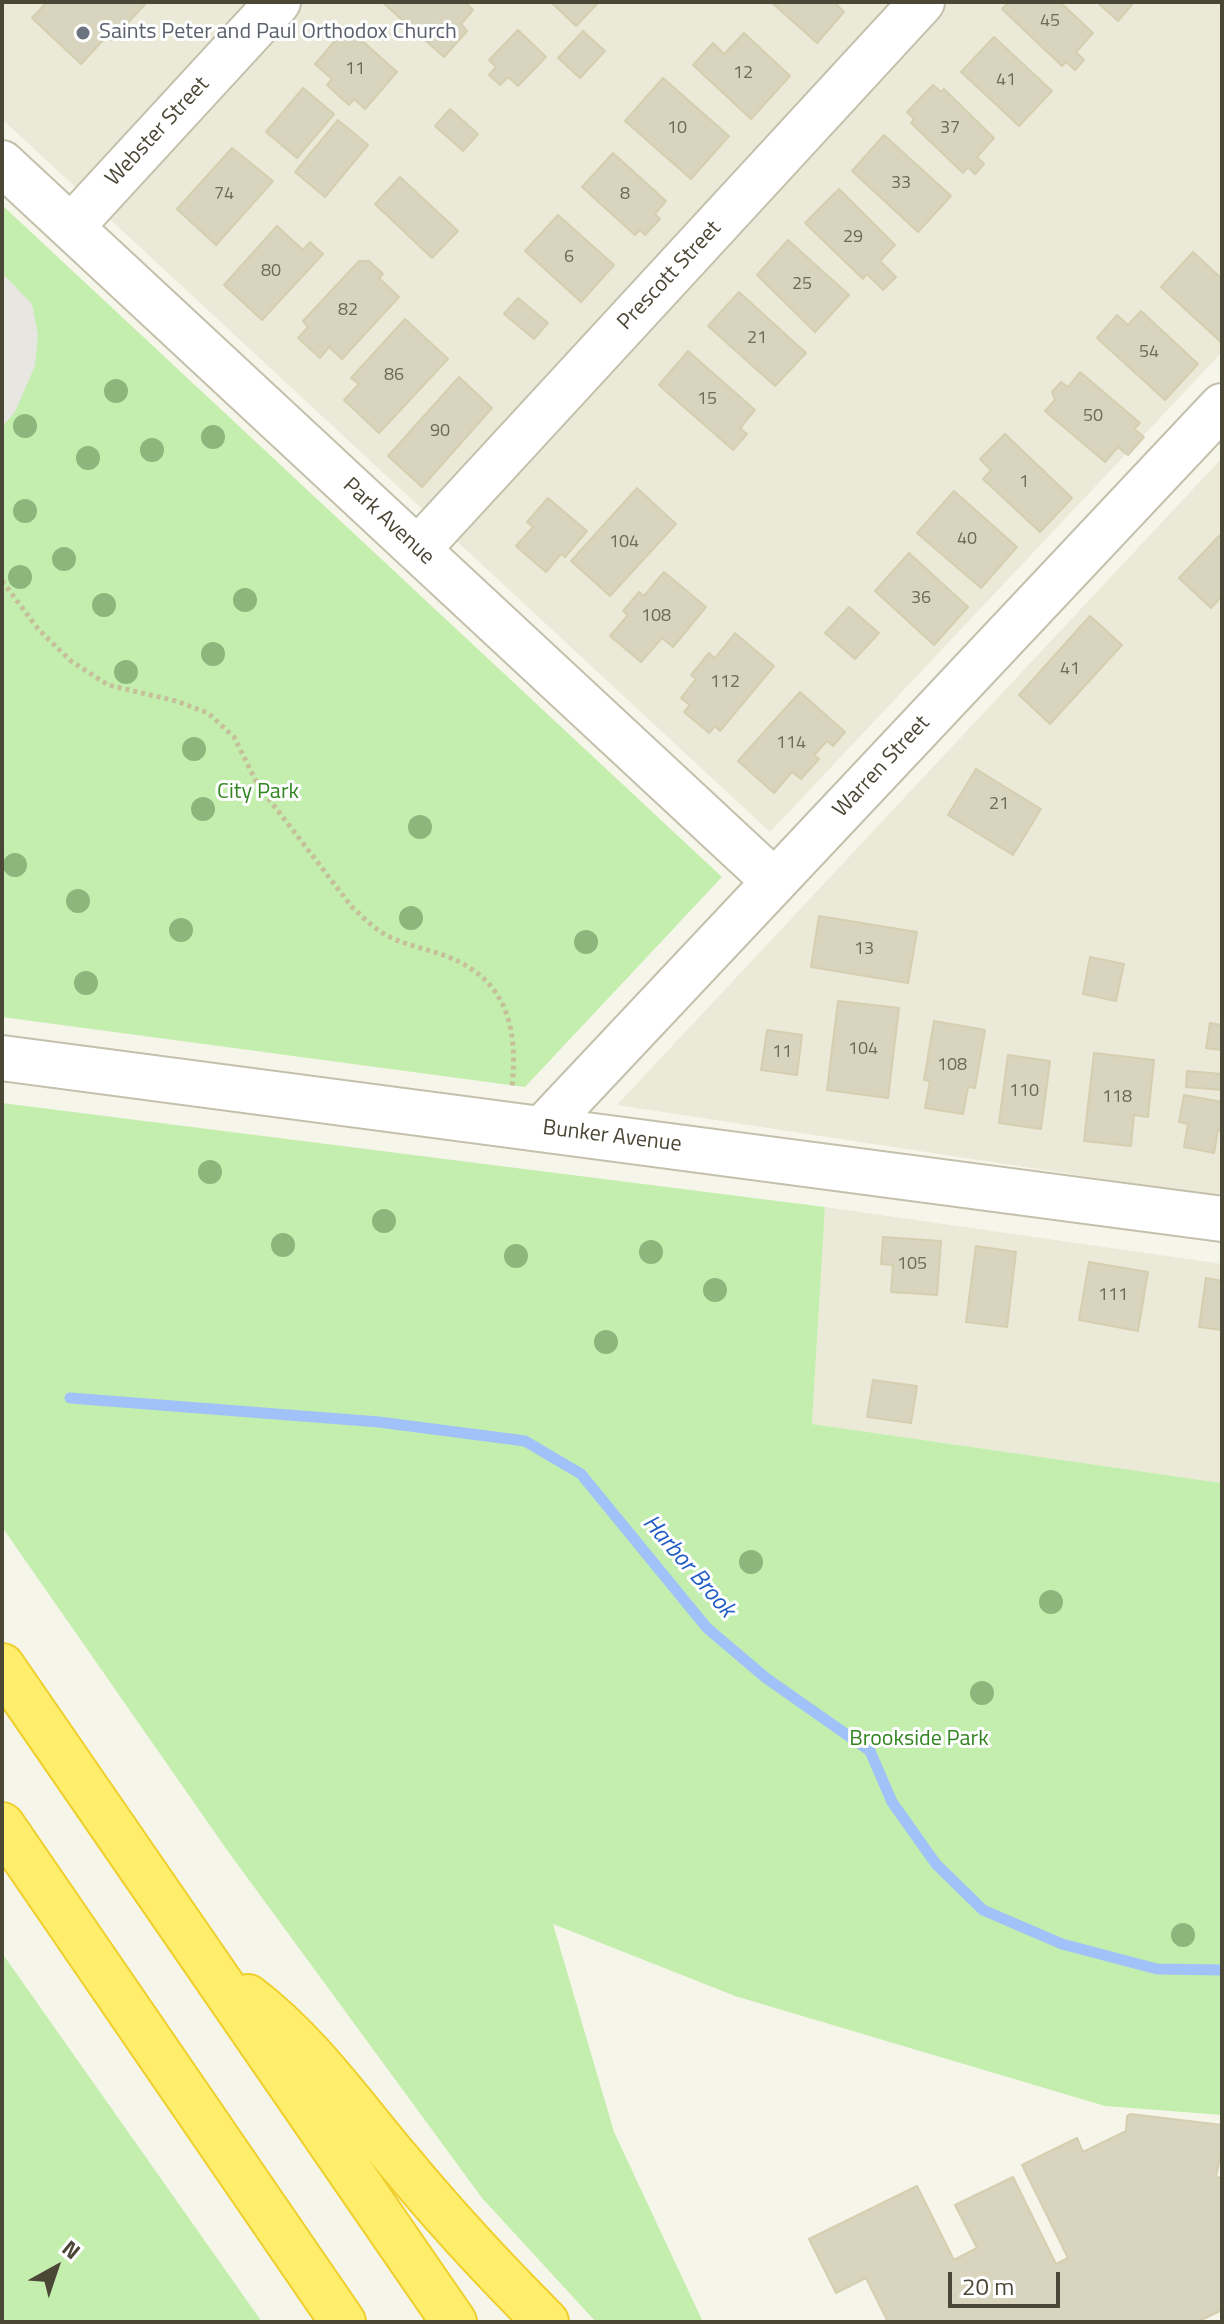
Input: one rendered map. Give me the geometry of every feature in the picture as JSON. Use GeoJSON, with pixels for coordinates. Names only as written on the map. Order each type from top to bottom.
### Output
{"type":"FeatureCollection","features":[{"type":"Feature","properties":{"kind":"highway"},"geometry":{"type":"LineString","coordinates":[[2,1666],[454,2322]]}},
{"type":"Feature","properties":{"kind":"highway"},"geometry":{"type":"LineString","coordinates":[[2,1825],[343,2322]]}},
{"type":"Feature","properties":{"kind":"highway"},"geometry":{"type":"LineString","coordinates":[[210,1969],[278,2021],[306,2048],[413,2179],[546,2322]]}},
{"type":"Feature","properties":{"kind":"street","name":"Webster Street"},"geometry":{"type":"LineString","coordinates":[[71,227],[278,2]]}},
{"type":"Feature","properties":{"kind":"street","name":"Prescott Street"},"geometry":{"type":"LineString","coordinates":[[418,549],[922,2]]}},
{"type":"Feature","properties":{"kind":"street","name":"Park Avenue"},"geometry":{"type":"LineString","coordinates":[[2,163],[774,881]]}},
{"type":"Feature","properties":{"kind":"street","name":"Warren Street"},"geometry":{"type":"LineString","coordinates":[[543,1128],[1222,406]]}},
{"type":"Feature","properties":{"kind":"street","name":"Bunker Avenue"},"geometry":{"type":"LineString","coordinates":[[2,1058],[1222,1219]]}},
{"type":"Feature","properties":{"kind":"path"},"geometry":{"type":"LineString","coordinates":[[2,581],[39,630],[71,661],[108,685],[176,701],[208,713],[234,737],[258,785],[352,907],[368,922],[386,935],[451,958],[479,974],[500,996],[509,1017],[515,1062],[512,1093]]}},
{"type":"Feature","properties":{"kind":"shaded area"},"geometry":{"type":"Polygon","coordinates":[[[2,2],[1222,2],[1222,352],[770,832],[2,119],[2,2]]]}},
{"type":"Feature","properties":{"kind":"shaded area"},"geometry":{"type":"Polygon","coordinates":[[[3,274],[32,304],[38,335],[35,366],[15,412],[2,427],[3,274]]]}},
{"type":"Feature","properties":{"kind":"shaded area"},"geometry":{"type":"Polygon","coordinates":[[[1222,458],[1222,1197],[617,1105],[1222,458]]]}},
{"type":"Feature","properties":{"kind":"shaded area"},"geometry":{"type":"Polygon","coordinates":[[[825,1207],[1222,1264],[1222,1483],[812,1424],[825,1207]]]}},
{"type":"Feature","properties":{"kind":"green space","name":"City Park"},"geometry":{"type":"Polygon","coordinates":[[[2,205],[722,877],[525,1087],[2,1017],[2,205]]]}},
{"type":"Feature","properties":{"kind":"green space","name":"Brookside Park"},"geometry":{"type":"Polygon","coordinates":[[[2,1103],[825,1207],[812,1424],[1222,1483],[1222,2115],[1105,2106],[735,1996],[553,1924],[614,2132],[703,2322],[596,2322],[482,2198],[227,1850],[2,1527],[2,1103]]]}},
{"type":"Feature","properties":{"kind":"green space"},"geometry":{"type":"Polygon","coordinates":[[[2,1953],[262,2322],[2,2322],[2,1953]]]}},
{"type":"Feature","properties":{"kind":"building","name":"Saints Peter and Paul Orthodox Church"},"geometry":{"type":"Polygon","coordinates":[[[47,2],[147,2],[112,40],[108,35],[81,64],[32,18],[47,2]]]}},
{"type":"Feature","properties":{"kind":"building"},"geometry":{"type":"Polygon","coordinates":[[[382,2],[465,2],[473,10],[461,24],[467,31],[444,57],[382,2]]]}},
{"type":"Feature","properties":{"kind":"building"},"geometry":{"type":"Polygon","coordinates":[[[551,2],[599,2],[576,26],[551,2]]]}},
{"type":"Feature","properties":{"kind":"building"},"geometry":{"type":"Polygon","coordinates":[[[771,2],[834,2],[844,12],[817,43],[771,2]]]}},
{"type":"Feature","properties":{"kind":"building"},"geometry":{"type":"Polygon","coordinates":[[[1009,2],[1060,2],[1093,33],[1076,52],[1084,60],[1075,70],[1066,62],[1062,66],[1002,9],[1009,2]]]}},
{"type":"Feature","properties":{"kind":"building"},"geometry":{"type":"Polygon","coordinates":[[[1097,2],[1134,2],[1118,21],[1097,2]]]}},
{"type":"Feature","properties":{"kind":"building"},"geometry":{"type":"Polygon","coordinates":[[[347,27],[397,72],[365,109],[354,99],[349,105],[327,85],[332,79],[315,64],[347,27]]]}},
{"type":"Feature","properties":{"kind":"building"},"geometry":{"type":"Polygon","coordinates":[[[518,30],[546,57],[518,86],[508,77],[500,85],[489,75],[496,67],[489,60],[518,30]]]}},
{"type":"Feature","properties":{"kind":"building"},"geometry":{"type":"Polygon","coordinates":[[[583,31],[605,51],[580,78],[558,58],[583,31]]]}},
{"type":"Feature","properties":{"kind":"building"},"geometry":{"type":"Polygon","coordinates":[[[744,33],[790,76],[751,119],[693,65],[713,43],[724,54],[744,33]]]}},
{"type":"Feature","properties":{"kind":"building"},"geometry":{"type":"Polygon","coordinates":[[[994,37],[1052,91],[1019,126],[961,72],[994,37]]]}},
{"type":"Feature","properties":{"kind":"building"},"geometry":{"type":"Polygon","coordinates":[[[663,78],[729,136],[691,179],[625,121],[663,78]]]}},
{"type":"Feature","properties":{"kind":"building"},"geometry":{"type":"Polygon","coordinates":[[[933,85],[941,92],[944,89],[994,138],[977,157],[984,164],[975,174],[968,167],[963,173],[911,123],[914,119],[907,112],[933,85]]]}},
{"type":"Feature","properties":{"kind":"building"},"geometry":{"type":"Polygon","coordinates":[[[303,88],[334,114],[297,158],[266,132],[303,88]]]}},
{"type":"Feature","properties":{"kind":"building"},"geometry":{"type":"Polygon","coordinates":[[[450,109],[478,134],[463,151],[435,126],[450,109]]]}},
{"type":"Feature","properties":{"kind":"building"},"geometry":{"type":"Polygon","coordinates":[[[338,120],[368,145],[325,197],[295,172],[338,120]]]}},
{"type":"Feature","properties":{"kind":"building"},"geometry":{"type":"Polygon","coordinates":[[[884,135],[951,196],[918,232],[852,171],[884,135]]]}},
{"type":"Feature","properties":{"kind":"building"},"geometry":{"type":"Polygon","coordinates":[[[232,148],[273,181],[216,245],[177,209],[232,148]]]}},
{"type":"Feature","properties":{"kind":"building"},"geometry":{"type":"Polygon","coordinates":[[[613,153],[666,201],[655,214],[660,219],[645,235],[640,230],[635,235],[582,187],[613,153]]]}},
{"type":"Feature","properties":{"kind":"building"},"geometry":{"type":"Polygon","coordinates":[[[400,177],[458,231],[432,258],[375,204],[400,177]]]}},
{"type":"Feature","properties":{"kind":"building"},"geometry":{"type":"Polygon","coordinates":[[[839,189],[895,245],[880,261],[896,277],[883,290],[867,274],[863,279],[805,223],[839,189]]]}},
{"type":"Feature","properties":{"kind":"building"},"geometry":{"type":"Polygon","coordinates":[[[558,215],[614,265],[581,302],[525,251],[558,215]]]}},
{"type":"Feature","properties":{"kind":"building"},"geometry":{"type":"Polygon","coordinates":[[[277,226],[303,250],[310,242],[323,254],[262,320],[224,285],[277,226]]]}},
{"type":"Feature","properties":{"kind":"building"},"geometry":{"type":"Polygon","coordinates":[[[788,240],[849,295],[815,332],[757,275],[788,240]]]}},
{"type":"Feature","properties":{"kind":"building"},"geometry":{"type":"Polygon","coordinates":[[[1193,252],[1222,279],[1222,343],[1161,287],[1193,252]]]}},
{"type":"Feature","properties":{"kind":"building"},"geometry":{"type":"Polygon","coordinates":[[[359,261],[369,261],[383,274],[379,278],[399,297],[342,359],[329,347],[320,358],[298,338],[308,327],[303,321],[359,261]]]}},
{"type":"Feature","properties":{"kind":"building"},"geometry":{"type":"Polygon","coordinates":[[[739,292],[806,353],[775,386],[708,326],[739,292]]]}},
{"type":"Feature","properties":{"kind":"building"},"geometry":{"type":"Polygon","coordinates":[[[518,298],[548,323],[534,339],[504,314],[518,298]]]}},
{"type":"Feature","properties":{"kind":"building"},"geometry":{"type":"Polygon","coordinates":[[[1141,311],[1198,364],[1165,400],[1097,338],[1117,315],[1128,325],[1141,311]]]}},
{"type":"Feature","properties":{"kind":"building"},"geometry":{"type":"Polygon","coordinates":[[[405,319],[448,359],[379,433],[344,400],[359,384],[351,378],[405,319]]]}},
{"type":"Feature","properties":{"kind":"building"},"geometry":{"type":"Polygon","coordinates":[[[688,351],[755,410],[740,428],[747,434],[733,450],[659,385],[688,351]]]}},
{"type":"Feature","properties":{"kind":"building"},"geometry":{"type":"Polygon","coordinates":[[[1080,372],[1140,423],[1134,429],[1144,437],[1128,455],[1118,447],[1105,462],[1045,411],[1055,400],[1052,392],[1061,382],[1068,387],[1080,372]]]}},
{"type":"Feature","properties":{"kind":"building"},"geometry":{"type":"Polygon","coordinates":[[[459,377],[492,408],[422,487],[388,456],[459,377]]]}},
{"type":"Feature","properties":{"kind":"building"},"geometry":{"type":"Polygon","coordinates":[[[1005,434],[1072,498],[1040,532],[983,479],[991,470],[980,459],[1005,434]]]}},
{"type":"Feature","properties":{"kind":"building"},"geometry":{"type":"Polygon","coordinates":[[[637,488],[676,524],[610,596],[571,561],[637,488]]]}},
{"type":"Feature","properties":{"kind":"building"},"geometry":{"type":"Polygon","coordinates":[[[954,491],[1017,547],[981,588],[917,533],[954,491]]]}},
{"type":"Feature","properties":{"kind":"building"},"geometry":{"type":"Polygon","coordinates":[[[548,498],[587,531],[565,557],[561,554],[546,572],[516,546],[533,527],[527,522],[548,498]]]}},
{"type":"Feature","properties":{"kind":"building"},"geometry":{"type":"Polygon","coordinates":[[[1219,536],[1222,539],[1222,596],[1211,608],[1179,578],[1219,536]]]}},
{"type":"Feature","properties":{"kind":"building"},"geometry":{"type":"Polygon","coordinates":[[[909,553],[968,607],[934,645],[875,591],[909,553]]]}},
{"type":"Feature","properties":{"kind":"building"},"geometry":{"type":"Polygon","coordinates":[[[664,572],[706,607],[673,647],[662,638],[641,662],[610,636],[628,615],[623,611],[639,592],[644,596],[664,572]]]}},
{"type":"Feature","properties":{"kind":"building"},"geometry":{"type":"Polygon","coordinates":[[[849,607],[879,633],[855,659],[825,633],[849,607]]]}},
{"type":"Feature","properties":{"kind":"building"},"geometry":{"type":"Polygon","coordinates":[[[1090,616],[1122,645],[1050,724],[1019,695],[1090,616]]]}},
{"type":"Feature","properties":{"kind":"building"},"geometry":{"type":"Polygon","coordinates":[[[735,633],[774,666],[720,731],[715,726],[709,733],[684,712],[690,705],[681,698],[696,679],[691,675],[709,653],[715,658],[735,633]]]}},
{"type":"Feature","properties":{"kind":"building"},"geometry":{"type":"Polygon","coordinates":[[[800,692],[845,732],[833,746],[827,741],[814,755],[819,759],[801,779],[792,772],[774,793],[738,761],[800,692]]]}},
{"type":"Feature","properties":{"kind":"building"},"geometry":{"type":"Polygon","coordinates":[[[976,769],[1041,809],[1013,855],[948,815],[976,769]]]}},
{"type":"Feature","properties":{"kind":"building"},"geometry":{"type":"Polygon","coordinates":[[[819,916],[917,932],[908,983],[811,967],[819,916]]]}},
{"type":"Feature","properties":{"kind":"building"},"geometry":{"type":"Polygon","coordinates":[[[1090,957],[1124,964],[1116,1001],[1083,994],[1090,957]]]}},
{"type":"Feature","properties":{"kind":"building"},"geometry":{"type":"Polygon","coordinates":[[[838,1001],[899,1008],[888,1098],[827,1090],[838,1001]]]}},
{"type":"Feature","properties":{"kind":"building"},"geometry":{"type":"Polygon","coordinates":[[[934,1021],[985,1030],[975,1088],[968,1087],[963,1114],[925,1108],[930,1081],[924,1080],[934,1021]]]}},
{"type":"Feature","properties":{"kind":"building"},"geometry":{"type":"Polygon","coordinates":[[[1210,1023],[1222,1025],[1222,1050],[1206,1048],[1210,1023]]]}},
{"type":"Feature","properties":{"kind":"building"},"geometry":{"type":"Polygon","coordinates":[[[767,1030],[802,1035],[797,1075],[761,1070],[767,1030]]]}},
{"type":"Feature","properties":{"kind":"building"},"geometry":{"type":"Polygon","coordinates":[[[1094,1053],[1154,1060],[1148,1117],[1134,1115],[1131,1146],[1084,1141],[1094,1053]]]}},
{"type":"Feature","properties":{"kind":"building"},"geometry":{"type":"Polygon","coordinates":[[[1008,1055],[1050,1061],[1041,1129],[999,1123],[1008,1055]]]}},
{"type":"Feature","properties":{"kind":"building"},"geometry":{"type":"Polygon","coordinates":[[[1187,1071],[1222,1074],[1222,1090],[1186,1087],[1187,1071]]]}},
{"type":"Feature","properties":{"kind":"building"},"geometry":{"type":"Polygon","coordinates":[[[1184,1095],[1222,1102],[1222,1131],[1218,1130],[1214,1153],[1184,1147],[1188,1124],[1179,1122],[1184,1095]]]}},
{"type":"Feature","properties":{"kind":"building"},"geometry":{"type":"Polygon","coordinates":[[[883,1237],[941,1241],[937,1295],[891,1292],[893,1265],[881,1264],[883,1237]]]}},
{"type":"Feature","properties":{"kind":"building"},"geometry":{"type":"Polygon","coordinates":[[[976,1246],[1016,1252],[1007,1327],[966,1322],[976,1246]]]}},
{"type":"Feature","properties":{"kind":"building"},"geometry":{"type":"Polygon","coordinates":[[[1089,1262],[1148,1272],[1138,1331],[1079,1320],[1089,1262]]]}},
{"type":"Feature","properties":{"kind":"building"},"geometry":{"type":"Polygon","coordinates":[[[1206,1278],[1222,1281],[1222,1330],[1199,1327],[1206,1278]]]}},
{"type":"Feature","properties":{"kind":"building"},"geometry":{"type":"Polygon","coordinates":[[[873,1380],[917,1386],[911,1423],[867,1417],[873,1380]]]}},
{"type":"Feature","properties":{"kind":"building"},"geometry":{"type":"Polygon","coordinates":[[[1127,2116],[1222,2125],[1222,2147],[1216,2177],[1222,2178],[1222,2310],[1197,2322],[888,2322],[866,2278],[836,2293],[809,2239],[917,2186],[954,2260],[977,2248],[955,2205],[1013,2177],[1056,2264],[1068,2258],[1022,2165],[1077,2138],[1083,2152],[1126,2131],[1127,2116]]]}},
{"type":"Feature","properties":{"kind":"waterway","name":"Harbor Brook"},"geometry":{"type":"LineString","coordinates":[[70,1398],[379,1422],[525,1441],[581,1474],[707,1628],[766,1678],[870,1751],[892,1802],[936,1864],[983,1910],[1062,1944],[1157,1969],[1222,1970]]}},
{"type":"Feature","properties":{"kind":"place","name":"Saints Peter and Paul Orthodox Church"},"geometry":{"type":"Point","coordinates":[83,33]}}]}
